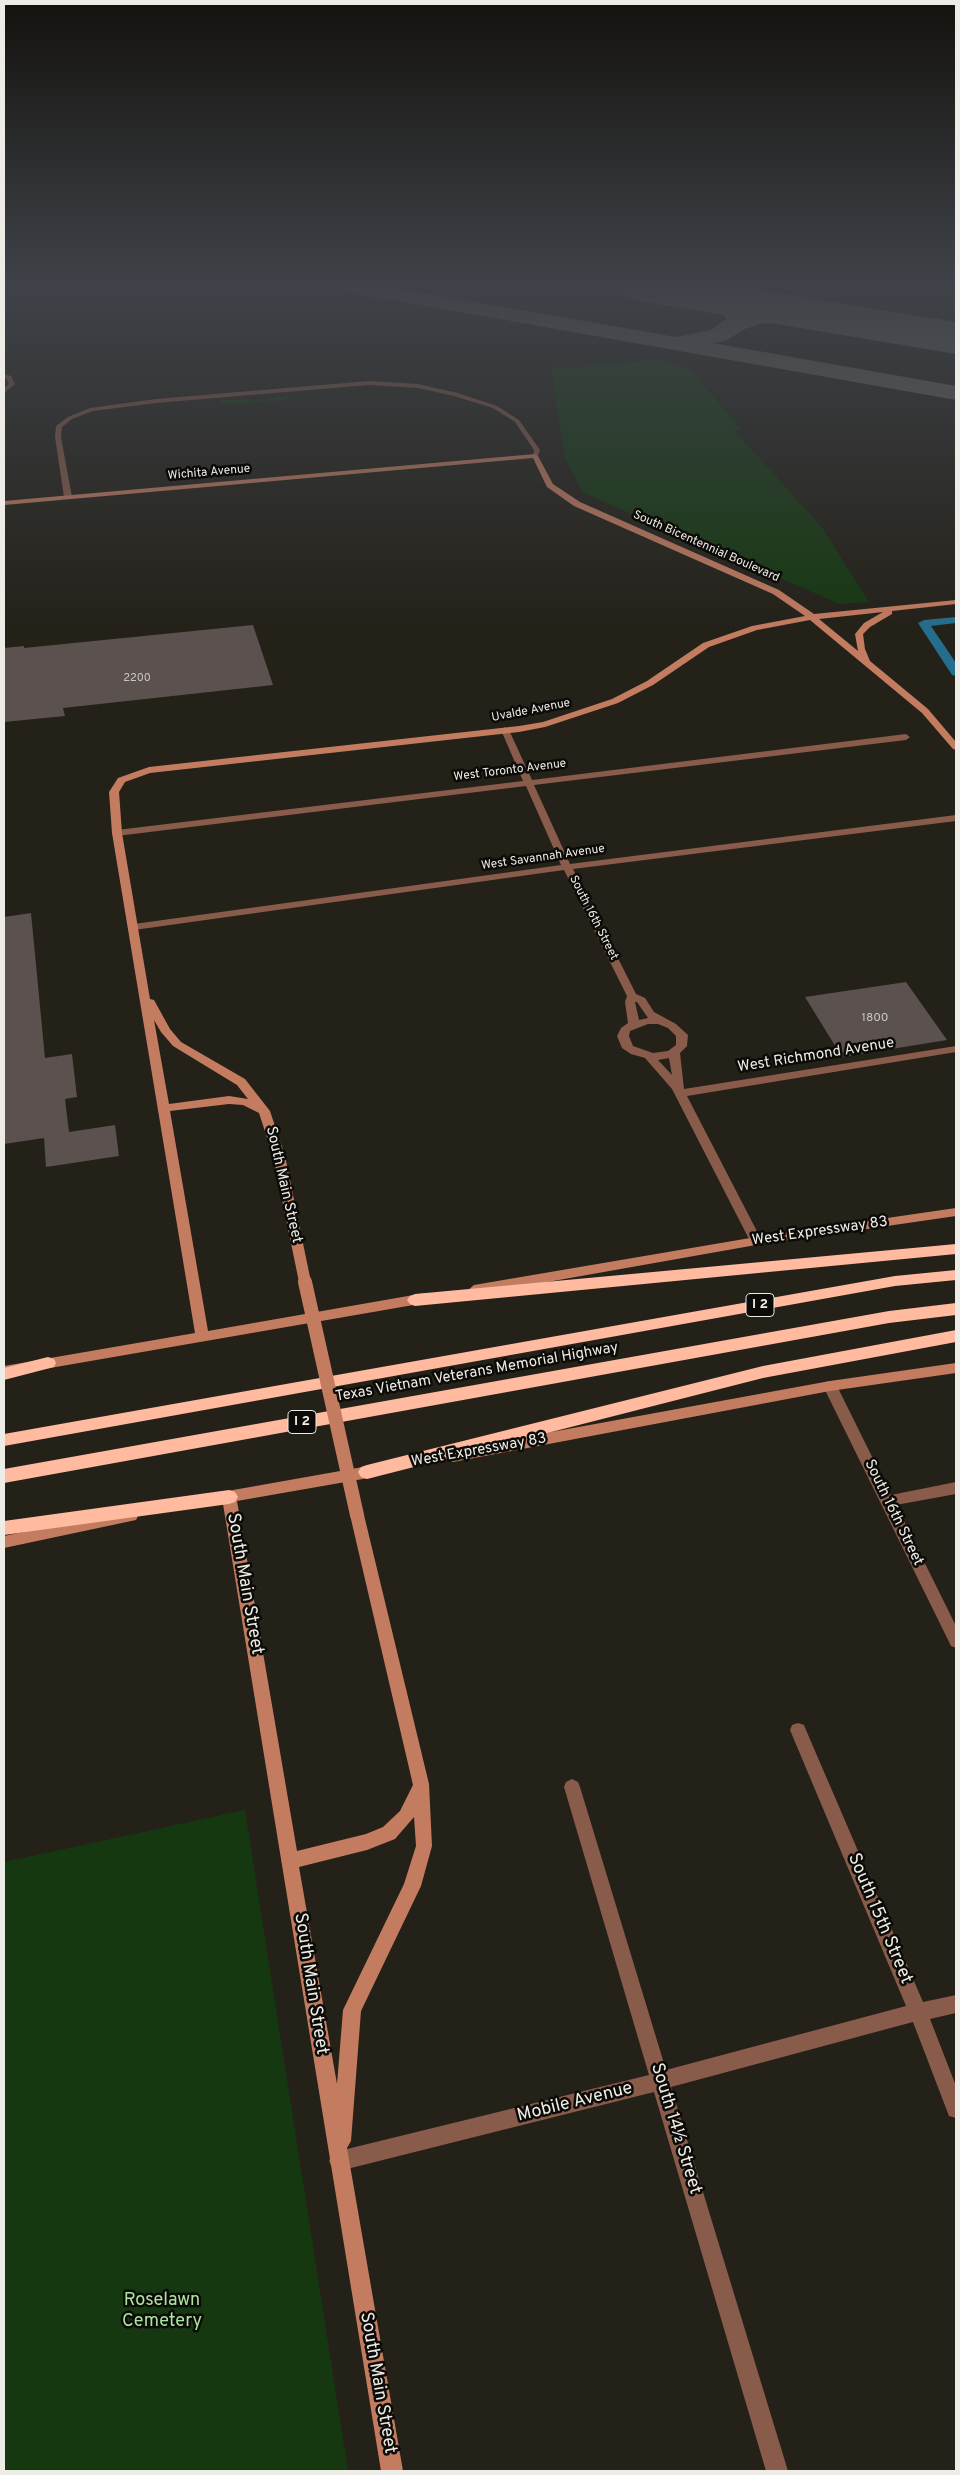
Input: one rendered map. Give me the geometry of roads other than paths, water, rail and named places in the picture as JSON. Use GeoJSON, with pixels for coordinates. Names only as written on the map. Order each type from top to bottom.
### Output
{"type":"FeatureCollection","features":[{"type":"Feature","properties":{"kind":"highway"},"geometry":{"type":"LineString","coordinates":[[415,1300],[956,1249]]}},
{"type":"Feature","properties":{"kind":"highway","name":"Texas Vietnam Veterans Memorial Highway"},"geometry":{"type":"LineString","coordinates":[[4,1440],[895,1281],[956,1275]]}},
{"type":"Feature","properties":{"kind":"highway","name":"Texas Vietnam Veterans Memorial Highway"},"geometry":{"type":"LineString","coordinates":[[4,1476],[870,1320],[956,1308]]}},
{"type":"Feature","properties":{"kind":"highway"},"geometry":{"type":"LineString","coordinates":[[367,1472],[763,1372],[956,1336]]}},
{"type":"Feature","properties":{"kind":"highway"},"geometry":{"type":"LineString","coordinates":[[4,1372],[48,1363]]}},
{"type":"Feature","properties":{"kind":"highway"},"geometry":{"type":"LineString","coordinates":[[4,1528],[229,1497]]}},
{"type":"Feature","properties":{"kind":"street"},"geometry":{"type":"LineString","coordinates":[[68,497],[57,429],[62,423],[92,409],[151,402]]}},
{"type":"Feature","properties":{"kind":"street"},"geometry":{"type":"LineString","coordinates":[[482,402],[495,407],[517,421],[537,450],[535,456]]}},
{"type":"Feature","properties":{"kind":"street","name":"Wichita Avenue"},"geometry":{"type":"LineString","coordinates":[[4,503],[535,456]]}},
{"type":"Feature","properties":{"kind":"street","name":"South Bicentennial Boulevard"},"geometry":{"type":"LineString","coordinates":[[535,456],[550,485],[576,504],[776,592],[812,617],[925,711],[956,747]]}},
{"type":"Feature","properties":{"kind":"street","name":"Uvalde Avenue"},"geometry":{"type":"LineString","coordinates":[[121,780],[148,770],[545,724],[594,710],[642,688],[706,646],[754,628],[812,617],[956,602]]}},
{"type":"Feature","properties":{"kind":"street"},"geometry":{"type":"LineString","coordinates":[[867,663],[861,649],[860,634],[867,625],[881,615],[900,608]]}},
{"type":"Feature","properties":{"kind":"street","name":"South 16th Street"},"geometry":{"type":"LineString","coordinates":[[505,730],[567,867],[632,996]]}},
{"type":"Feature","properties":{"kind":"street","name":"West Toronto Avenue"},"geometry":{"type":"LineString","coordinates":[[117,833],[906,737]]}},
{"type":"Feature","properties":{"kind":"street","name":"South Main Street"},"geometry":{"type":"LineString","coordinates":[[121,780],[114,792],[117,833],[202,1336]]}},
{"type":"Feature","properties":{"kind":"street","name":"West Savannah Avenue"},"geometry":{"type":"LineString","coordinates":[[134,927],[567,867],[956,818]]}},
{"type":"Feature","properties":{"kind":"street","name":"South Main Street"},"geometry":{"type":"LineString","coordinates":[[145,991],[165,1030],[177,1044],[241,1082],[264,1111],[279,1156],[357,1515],[422,1784],[424,1846],[412,1886],[352,2010],[339,2161]]}},
{"type":"Feature","properties":{"kind":"street"},"geometry":{"type":"LineString","coordinates":[[634,1024],[630,1002],[632,996],[640,1000],[650,1014],[672,1026],[682,1035],[681,1046],[674,1052],[662,1056],[649,1056],[635,1052],[624,1042],[623,1036],[626,1030],[634,1024],[647,1020],[660,1021]]}},
{"type":"Feature","properties":{"kind":"street","name":"West Richmond Avenue"},"geometry":{"type":"LineString","coordinates":[[678,1090],[956,1049]]}},
{"type":"Feature","properties":{"kind":"street"},"geometry":{"type":"LineString","coordinates":[[674,1052],[678,1090]]}},
{"type":"Feature","properties":{"kind":"street"},"geometry":{"type":"LineString","coordinates":[[649,1056],[678,1090],[756,1241]]}},
{"type":"Feature","properties":{"kind":"street","name":"South Main Street"},"geometry":{"type":"LineString","coordinates":[[164,1108],[229,1100],[246,1102],[264,1111]]}},
{"type":"Feature","properties":{"kind":"street","name":"West Expressway 83"},"geometry":{"type":"LineString","coordinates":[[48,1363],[756,1241],[956,1212]]}},
{"type":"Feature","properties":{"kind":"street","name":"West Expressway 83"},"geometry":{"type":"LineString","coordinates":[[4,1542],[229,1497],[830,1386],[956,1368]]}},
{"type":"Feature","properties":{"kind":"street","name":"South 16th Street"},"geometry":{"type":"LineString","coordinates":[[830,1386],[956,1641]]}},
{"type":"Feature","properties":{"kind":"street"},"geometry":{"type":"LineString","coordinates":[[887,1501],[956,1488]]}},
{"type":"Feature","properties":{"kind":"street","name":"South Main Street"},"geometry":{"type":"LineString","coordinates":[[229,1497],[392,2471]]}},
{"type":"Feature","properties":{"kind":"street","name":"South 15th Street"},"geometry":{"type":"LineString","coordinates":[[798,1730],[918,2012],[956,2109]]}},
{"type":"Feature","properties":{"kind":"street"},"geometry":{"type":"LineString","coordinates":[[290,1861],[367,1842],[389,1833],[406,1816],[422,1784]]}},
{"type":"Feature","properties":{"kind":"street","name":"South 14½ Street"},"geometry":{"type":"LineString","coordinates":[[572,1787],[776,2471]]}},
{"type":"Feature","properties":{"kind":"street","name":"Mobile Avenue"},"geometry":{"type":"LineString","coordinates":[[339,2161],[661,2082],[918,2012],[956,2004]]}},
{"type":"Feature","properties":{"kind":"waterway"},"geometry":{"type":"LineString","coordinates":[[956,620],[924,623],[956,672]]}},
{"type":"Feature","properties":{"kind":"park label","name":"Roselawn Cemetery"},"geometry":{"type":"Point","coordinates":[162,2311]}}]}
